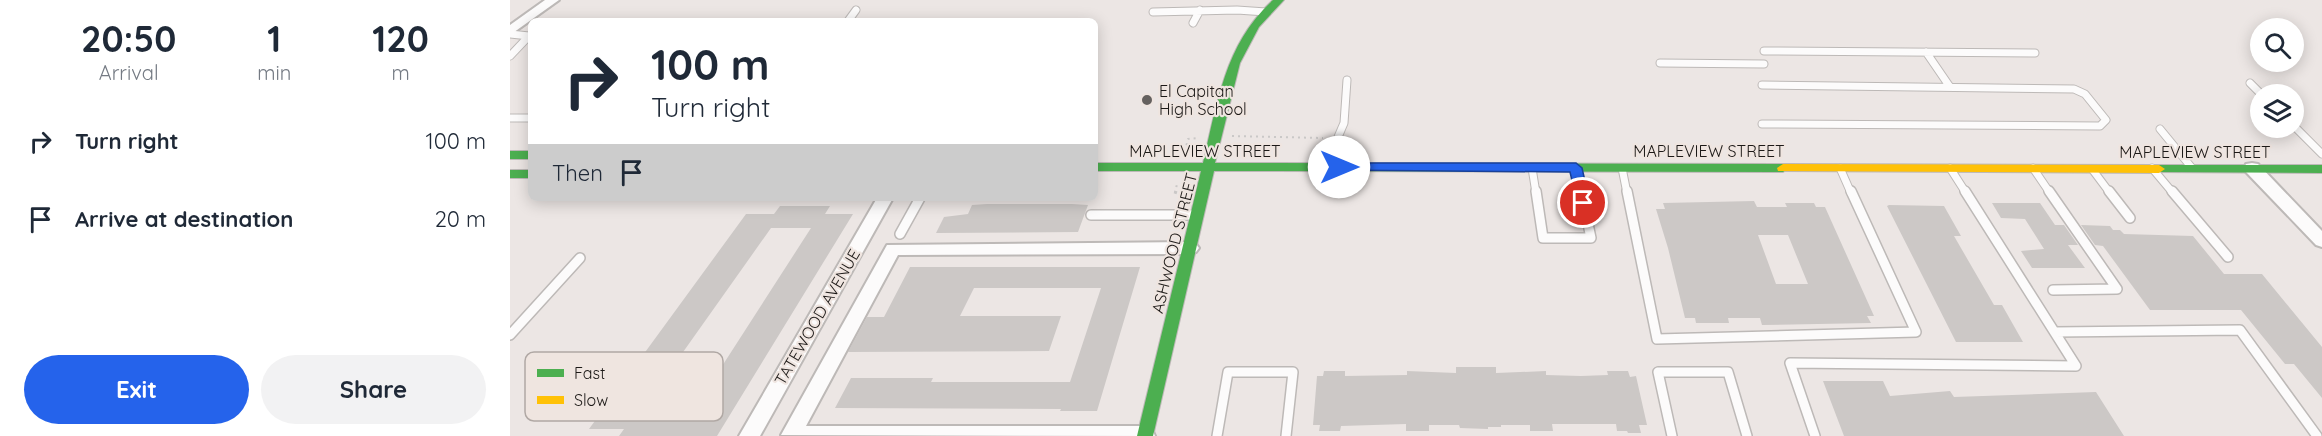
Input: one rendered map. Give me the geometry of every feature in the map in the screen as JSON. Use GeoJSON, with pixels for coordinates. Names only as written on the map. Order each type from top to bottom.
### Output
{"type":"FeatureCollection","features":[{"type":"Feature","properties":{"kind":"main road","name":"ASHWOOD STREET"},"geometry":{"type":"LineString","coordinates":[[1145,436],[1230,74],[1237,53],[1253,27],[1279,0]]}},
{"type":"Feature","properties":{"kind":"main road"},"geometry":{"type":"LineString","coordinates":[[510,155],[528,155]]}},
{"type":"Feature","properties":{"kind":"main road","name":"MAPLEVIEW STREET"},"geometry":{"type":"LineString","coordinates":[[1098,167],[2322,169]]}},
{"type":"Feature","properties":{"kind":"main road"},"geometry":{"type":"LineString","coordinates":[[510,174],[528,174]]}},
{"type":"Feature","properties":{"kind":"street"},"geometry":{"type":"LineString","coordinates":[[529,18],[553,0]]}},
{"type":"Feature","properties":{"kind":"street"},"geometry":{"type":"LineString","coordinates":[[510,32],[528,19]]}},
{"type":"Feature","properties":{"kind":"street"},"geometry":{"type":"LineString","coordinates":[[2252,168],[2322,241]]}},
{"type":"Feature","properties":{"kind":"street","name":"TATEWOOD AVENUE"},"geometry":{"type":"LineString","coordinates":[[750,436],[883,201]]}},
{"type":"Feature","properties":{"kind":"street"},"geometry":{"type":"LineString","coordinates":[[1145,436],[791,435],[893,249],[1190,248]]}},
{"type":"Feature","properties":{"kind":"lane"},"geometry":{"type":"LineString","coordinates":[[850,18],[856,10]]}},
{"type":"Feature","properties":{"kind":"lane"},"geometry":{"type":"LineString","coordinates":[[1154,12],[1200,10],[1266,12]]}},
{"type":"Feature","properties":{"kind":"lane"},"geometry":{"type":"LineString","coordinates":[[1193,24],[1200,10]]}},
{"type":"Feature","properties":{"kind":"lane"},"geometry":{"type":"LineString","coordinates":[[510,32],[528,38]]}},
{"type":"Feature","properties":{"kind":"lane"},"geometry":{"type":"LineString","coordinates":[[510,56],[528,40]]}},
{"type":"Feature","properties":{"kind":"lane"},"geometry":{"type":"LineString","coordinates":[[1764,51],[2036,53]]}},
{"type":"Feature","properties":{"kind":"lane"},"geometry":{"type":"LineString","coordinates":[[1926,52],[1950,87]]}},
{"type":"Feature","properties":{"kind":"lane"},"geometry":{"type":"LineString","coordinates":[[1659,63],[1764,64]]}},
{"type":"Feature","properties":{"kind":"lane"},"geometry":{"type":"LineString","coordinates":[[1339,167],[1338,137],[1344,123],[1347,80]]}},
{"type":"Feature","properties":{"kind":"lane"},"geometry":{"type":"LineString","coordinates":[[1762,85],[2074,89],[2085,94],[2106,120],[2100,126],[1762,124]]}},
{"type":"Feature","properties":{"kind":"lane"},"geometry":{"type":"LineString","coordinates":[[510,118],[528,118]]}},
{"type":"Feature","properties":{"kind":"lane"},"geometry":{"type":"LineString","coordinates":[[2160,129],[2192,168]]}},
{"type":"Feature","properties":{"kind":"lane"},"geometry":{"type":"LineString","coordinates":[[2304,136],[2322,154]]}},
{"type":"Feature","properties":{"kind":"lane"},"geometry":{"type":"LineString","coordinates":[[1532,168],[1543,238],[1591,238],[1576,168]]}},
{"type":"Feature","properties":{"kind":"lane"},"geometry":{"type":"LineString","coordinates":[[1622,168],[1658,339],[1916,332],[1840,168]]}},
{"type":"Feature","properties":{"kind":"lane"},"geometry":{"type":"LineString","coordinates":[[1815,436],[1790,363],[2076,366],[1950,168]]}},
{"type":"Feature","properties":{"kind":"lane"},"geometry":{"type":"LineString","coordinates":[[2032,168],[2117,289],[2052,290]]}},
{"type":"Feature","properties":{"kind":"lane"},"geometry":{"type":"LineString","coordinates":[[2092,168],[2130,218]]}},
{"type":"Feature","properties":{"kind":"lane"},"geometry":{"type":"LineString","coordinates":[[2151,168],[2228,257]]}},
{"type":"Feature","properties":{"kind":"lane"},"geometry":{"type":"LineString","coordinates":[[900,234],[918,201]]}},
{"type":"Feature","properties":{"kind":"lane"},"geometry":{"type":"LineString","coordinates":[[1091,215],[1198,215]]}},
{"type":"Feature","properties":{"kind":"lane"},"geometry":{"type":"LineString","coordinates":[[510,335],[580,258]]}},
{"type":"Feature","properties":{"kind":"lane"},"geometry":{"type":"LineString","coordinates":[[2055,332],[2240,330],[2317,436]]}},
{"type":"Feature","properties":{"kind":"lane"},"geometry":{"type":"LineString","coordinates":[[1217,436],[1228,372],[1293,372],[1286,436]]}},
{"type":"Feature","properties":{"kind":"lane"},"geometry":{"type":"LineString","coordinates":[[1672,436],[1658,372],[1728,372],[1747,436]]}},
{"type":"Feature","properties":{"kind":"path"},"geometry":{"type":"LineString","coordinates":[[1245,135],[1259,138],[1323,138]]}},
{"type":"Feature","properties":{"kind":"building"},"geometry":{"type":"Polygon","coordinates":[[[1754,201],[1757,207],[1787,207],[1785,203],[1814,203],[1816,207],[1825,207],[1874,316],[1867,316],[1871,323],[1762,325],[1760,318],[1728,318],[1729,323],[1696,323],[1695,318],[1685,318],[1656,209],[1665,209],[1663,203],[1754,201]],[[1758,235],[1776,284],[1808,284],[1788,235],[1758,235]]]}},
{"type":"Feature","properties":{"kind":"building"},"geometry":{"type":"Polygon","coordinates":[[[1992,203],[2040,203],[2055,225],[2064,225],[2078,245],[2068,245],[2085,268],[2032,268],[2021,251],[2044,249],[2025,219],[2001,218],[1992,203]]]}},
{"type":"Feature","properties":{"kind":"building"},"geometry":{"type":"Polygon","coordinates":[[[972,205],[1088,205],[1078,232],[936,233],[944,217],[968,214],[972,205]]]}},
{"type":"Feature","properties":{"kind":"building"},"geometry":{"type":"Polygon","coordinates":[[[780,206],[830,206],[825,214],[853,214],[717,436],[619,436],[624,429],[589,429],[595,421],[723,421],[723,365],[811,228],[771,228],[683,352],[645,352],[746,214],[774,214],[780,206]]]}},
{"type":"Feature","properties":{"kind":"building"},"geometry":{"type":"Polygon","coordinates":[[[1887,206],[1944,206],[1961,236],[1954,236],[1994,305],[2002,305],[2023,342],[1956,342],[1887,206]]]}},
{"type":"Feature","properties":{"kind":"building"},"geometry":{"type":"Polygon","coordinates":[[[2081,225],[2110,226],[2113,230],[2120,230],[2124,234],[2193,236],[2224,274],[2262,274],[2322,347],[2322,398],[2294,364],[2285,364],[2241,310],[2150,310],[2103,246],[2095,245],[2081,225]]]}},
{"type":"Feature","properties":{"kind":"building"},"geometry":{"type":"Polygon","coordinates":[[[910,267],[1140,267],[1097,411],[835,408],[851,378],[933,378],[931,382],[1070,382],[1101,288],[974,288],[960,316],[1061,316],[1049,351],[848,352],[867,317],[884,317],[910,267]]]}},
{"type":"Feature","properties":{"kind":"building"},"geometry":{"type":"Polygon","coordinates":[[[1456,367],[1496,367],[1496,373],[1546,371],[1546,375],[1581,376],[1608,375],[1607,371],[1628,371],[1630,377],[1636,376],[1647,425],[1639,425],[1641,433],[1628,433],[1617,431],[1616,424],[1552,424],[1553,431],[1530,431],[1530,425],[1501,425],[1501,427],[1488,427],[1488,429],[1460,428],[1459,425],[1429,425],[1429,431],[1406,431],[1406,424],[1341,426],[1340,431],[1319,431],[1320,425],[1313,425],[1317,376],[1323,376],[1324,371],[1345,371],[1345,376],[1407,375],[1407,371],[1456,373],[1456,367]]]}},
{"type":"Feature","properties":{"kind":"building"},"geometry":{"type":"Polygon","coordinates":[[[1823,381],[1883,381],[1890,396],[1950,391],[1954,397],[2096,392],[2124,436],[1844,436],[1823,381]]]}},
{"type":"Feature","properties":{"kind":"traffic: fast"},"geometry":{"type":"LineString","coordinates":[[1145,436],[1230,74],[1249,34],[1279,0]]}},
{"type":"Feature","properties":{"kind":"traffic: fast"},"geometry":{"type":"LineString","coordinates":[[510,155],[528,155]]}},
{"type":"Feature","properties":{"kind":"traffic: fast"},"geometry":{"type":"LineString","coordinates":[[1098,167],[1783,168]]}},
{"type":"Feature","properties":{"kind":"traffic: fast"},"geometry":{"type":"LineString","coordinates":[[2159,169],[2322,169]]}},
{"type":"Feature","properties":{"kind":"traffic: fast"},"geometry":{"type":"LineString","coordinates":[[510,174],[528,174]]}},
{"type":"Feature","properties":{"kind":"traffic: slow"},"geometry":{"type":"LineString","coordinates":[[1783,168],[2159,169]]}},
{"type":"Feature","properties":{"kind":"place","name":"El Capitan High School"},"geometry":{"type":"Point","coordinates":[1147,100]}},
{"type":"Feature","properties":{"kind":"route"},"geometry":{"type":"LineString","coordinates":[[1339,167],[1576,168],[1583,203]]}}]}
